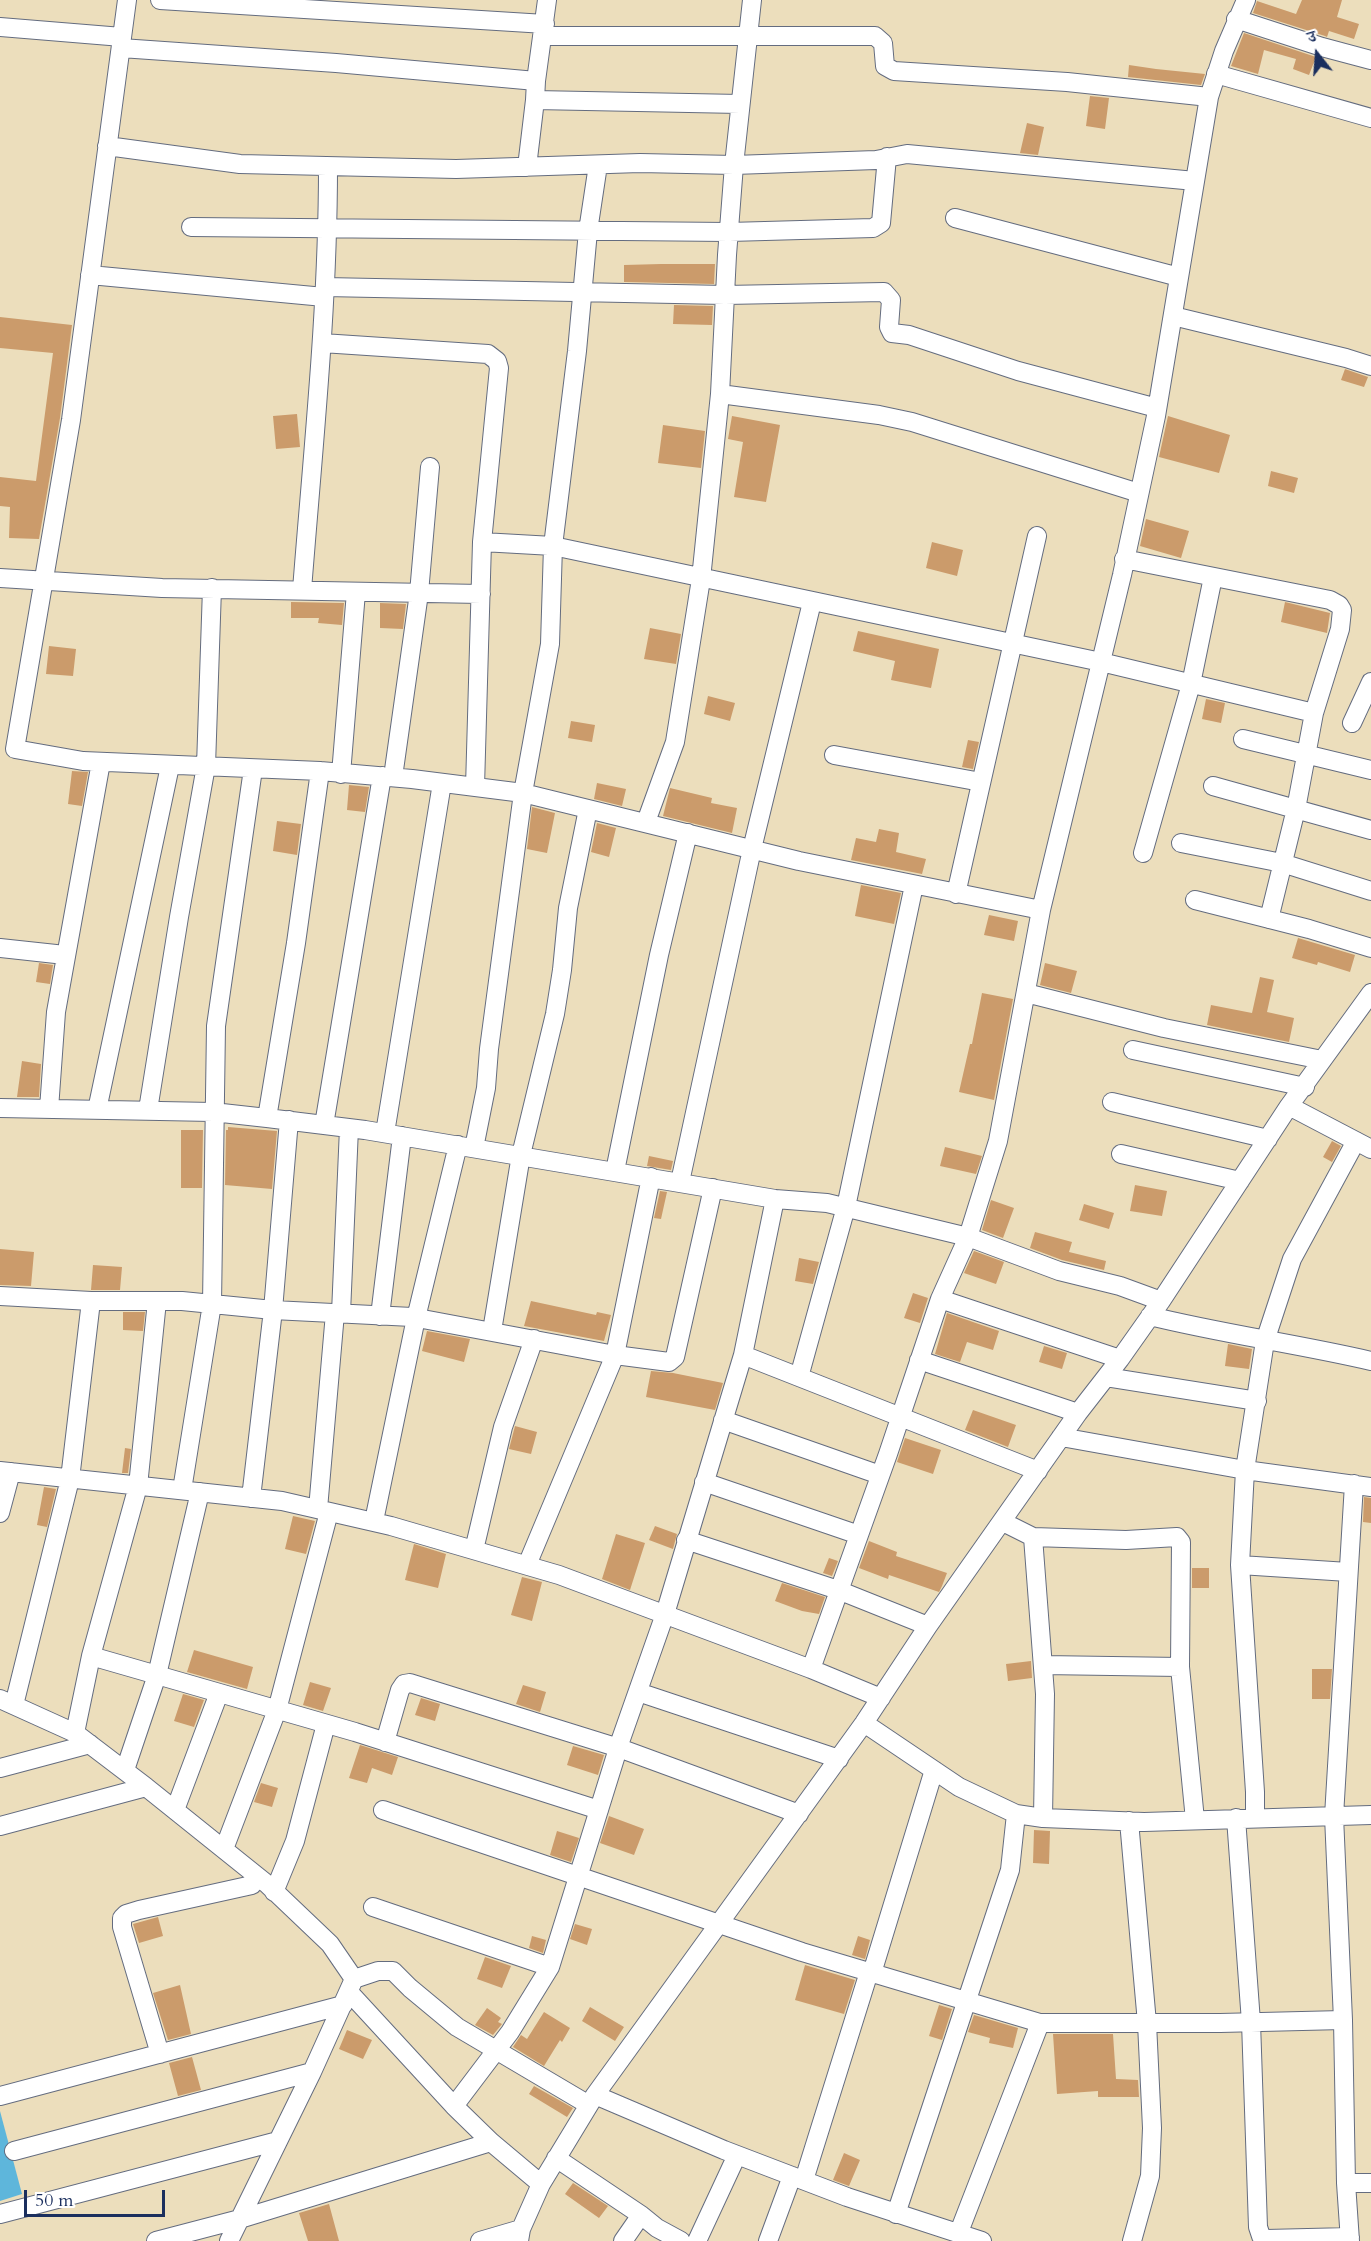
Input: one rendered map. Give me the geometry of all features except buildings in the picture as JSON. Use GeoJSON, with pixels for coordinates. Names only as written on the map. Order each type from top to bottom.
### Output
{"type":"FeatureCollection","features":[{"type":"Feature","properties":{"kind":"street"},"geometry":{"type":"LineString","coordinates":[[127,0],[71,420],[44,582],[8,748],[83,761],[320,771],[523,793],[752,849],[956,894],[1041,910]]}},
{"type":"Feature","properties":{"kind":"street"},"geometry":{"type":"LineString","coordinates":[[160,0],[543,30],[748,36],[875,36],[883,43],[885,66],[894,71],[1067,82],[1209,97]]}},
{"type":"Feature","properties":{"kind":"street"},"geometry":{"type":"LineString","coordinates":[[527,167],[547,0]]}},
{"type":"Feature","properties":{"kind":"street"},"geometry":{"type":"LineString","coordinates":[[646,822],[675,742],[701,579],[720,394],[734,165],[752,0]]}},
{"type":"Feature","properties":{"kind":"street"},"geometry":{"type":"LineString","coordinates":[[811,1669],[940,1299],[968,1237],[998,1141],[1041,910],[1101,662],[1157,408],[1209,97],[1236,20],[1246,0]]}},
{"type":"Feature","properties":{"kind":"street"},"geometry":{"type":"LineString","coordinates":[[1236,20],[1371,60]]}},
{"type":"Feature","properties":{"kind":"street"},"geometry":{"type":"LineString","coordinates":[[0,27],[121,42],[536,81]]}},
{"type":"Feature","properties":{"kind":"street"},"geometry":{"type":"LineString","coordinates":[[1216,74],[1371,118]]}},
{"type":"Feature","properties":{"kind":"street"},"geometry":{"type":"LineString","coordinates":[[535,100],[740,104]]}},
{"type":"Feature","properties":{"kind":"street"},"geometry":{"type":"LineString","coordinates":[[107,146],[240,164],[456,169],[640,163],[734,165],[876,160],[907,154],[1195,181]]}},
{"type":"Feature","properties":{"kind":"street"},"geometry":{"type":"LineString","coordinates":[[190,227],[729,232],[873,228],[881,223],[887,158]]}},
{"type":"Feature","properties":{"kind":"street"},"geometry":{"type":"LineString","coordinates":[[374,1521],[416,1318],[466,1147],[486,1088],[489,1049],[523,793],[550,644],[553,546],[597,165]]}},
{"type":"Feature","properties":{"kind":"street"},"geometry":{"type":"LineString","coordinates":[[302,590],[322,342],[328,228],[328,167]]}},
{"type":"Feature","properties":{"kind":"street"},"geometry":{"type":"LineString","coordinates":[[955,218],[1179,277]]}},
{"type":"Feature","properties":{"kind":"street"},"geometry":{"type":"LineString","coordinates":[[90,275],[325,292],[437,288],[725,295],[885,292],[891,300],[889,327],[892,333],[909,335],[1018,371],[1157,408]]}},
{"type":"Feature","properties":{"kind":"street"},"geometry":{"type":"LineString","coordinates":[[1173,316],[1371,366]]}},
{"type":"Feature","properties":{"kind":"street"},"geometry":{"type":"LineString","coordinates":[[322,342],[488,354],[497,361],[499,368],[482,542],[475,787]]}},
{"type":"Feature","properties":{"kind":"street"},"geometry":{"type":"LineString","coordinates":[[720,394],[879,415],[912,422],[1139,493]]}},
{"type":"Feature","properties":{"kind":"street"},"geometry":{"type":"LineString","coordinates":[[324,1125],[388,777],[419,593],[430,467]]}},
{"type":"Feature","properties":{"kind":"street"},"geometry":{"type":"LineString","coordinates":[[956,894],[1036,536]]}},
{"type":"Feature","properties":{"kind":"street"},"geometry":{"type":"LineString","coordinates":[[482,542],[553,546],[1101,662],[1314,713]]}},
{"type":"Feature","properties":{"kind":"street"},"geometry":{"type":"LineString","coordinates":[[1124,560],[1330,600],[1339,605],[1342,610],[1340,629],[1314,713],[1296,809],[1269,919]]}},
{"type":"Feature","properties":{"kind":"street"},"geometry":{"type":"LineString","coordinates":[[1143,853],[1191,684],[1213,577]]}},
{"type":"Feature","properties":{"kind":"street"},"geometry":{"type":"LineString","coordinates":[[0,578],[44,582],[212,588],[481,594]]}},
{"type":"Feature","properties":{"kind":"street"},"geometry":{"type":"LineString","coordinates":[[148,1110],[206,766],[212,588]]}},
{"type":"Feature","properties":{"kind":"street"},"geometry":{"type":"LineString","coordinates":[[341,774],[356,592]]}},
{"type":"Feature","properties":{"kind":"street"},"geometry":{"type":"LineString","coordinates":[[680,1182],[752,849],[812,602]]}},
{"type":"Feature","properties":{"kind":"street"},"geometry":{"type":"LineString","coordinates":[[1352,723],[1371,682]]}},
{"type":"Feature","properties":{"kind":"street"},"geometry":{"type":"LineString","coordinates":[[1243,739],[1371,770]]}},
{"type":"Feature","properties":{"kind":"street"},"geometry":{"type":"LineString","coordinates":[[834,755],[981,782]]}},
{"type":"Feature","properties":{"kind":"street"},"geometry":{"type":"LineString","coordinates":[[49,1109],[56,1012],[101,762]]}},
{"type":"Feature","properties":{"kind":"street"},"geometry":{"type":"LineString","coordinates":[[97,1110],[170,766]]}},
{"type":"Feature","properties":{"kind":"street"},"geometry":{"type":"LineString","coordinates":[[125,1770],[157,1675],[191,1491],[212,1304],[216,1026],[253,769]]}},
{"type":"Feature","properties":{"kind":"street"},"geometry":{"type":"LineString","coordinates":[[267,1118],[296,943],[320,771]]}},
{"type":"Feature","properties":{"kind":"street"},"geometry":{"type":"LineString","coordinates":[[380,1316],[394,1134],[442,783]]}},
{"type":"Feature","properties":{"kind":"street"},"geometry":{"type":"LineString","coordinates":[[1213,786],[1371,830]]}},
{"type":"Feature","properties":{"kind":"street"},"geometry":{"type":"LineString","coordinates":[[492,1331],[521,1155],[555,1014],[568,908],[588,809]]}},
{"type":"Feature","properties":{"kind":"street"},"geometry":{"type":"LineString","coordinates":[[615,1171],[659,955],[688,833]]}},
{"type":"Feature","properties":{"kind":"street"},"geometry":{"type":"LineString","coordinates":[[1181,843],[1281,863],[1371,891]]}},
{"type":"Feature","properties":{"kind":"street"},"geometry":{"type":"LineString","coordinates":[[799,1377],[846,1207],[914,885]]}},
{"type":"Feature","properties":{"kind":"street"},"geometry":{"type":"LineString","coordinates":[[1195,900],[1371,948]]}},
{"type":"Feature","properties":{"kind":"street"},"geometry":{"type":"LineString","coordinates":[[0,948],[65,955]]}},
{"type":"Feature","properties":{"kind":"street"},"geometry":{"type":"LineString","coordinates":[[1026,993],[1164,1028],[1322,1060]]}},
{"type":"Feature","properties":{"kind":"street"},"geometry":{"type":"LineString","coordinates":[[480,2241],[520,2235],[541,2184],[592,2100],[839,1759],[928,1626],[1078,1413],[1161,1301],[1289,1106],[1371,993]]}},
{"type":"Feature","properties":{"kind":"street"},"geometry":{"type":"LineString","coordinates":[[1133,1050],[1305,1087]]}},
{"type":"Feature","properties":{"kind":"street"},"geometry":{"type":"LineString","coordinates":[[1112,1102],[1268,1139]]}},
{"type":"Feature","properties":{"kind":"street"},"geometry":{"type":"LineString","coordinates":[[1255,1818],[1240,1565],[1245,1470],[1265,1341],[1292,1259],[1363,1145],[1289,1106]]}},
{"type":"Feature","properties":{"kind":"street"},"geometry":{"type":"LineString","coordinates":[[0,1108],[213,1112],[289,1120],[394,1134],[775,1199],[827,1203],[968,1237],[1059,1271],[1120,1286],[1161,1301]]}},
{"type":"Feature","properties":{"kind":"street"},"geometry":{"type":"LineString","coordinates":[[251,1498],[273,1310],[289,1120]]}},
{"type":"Feature","properties":{"kind":"street"},"geometry":{"type":"LineString","coordinates":[[224,1849],[277,1710],[324,1510],[349,1128]]}},
{"type":"Feature","properties":{"kind":"street"},"geometry":{"type":"LineString","coordinates":[[1121,1154],[1240,1181]]}},
{"type":"Feature","properties":{"kind":"street"},"geometry":{"type":"LineString","coordinates":[[527,1565],[615,1355],[651,1177]]}},
{"type":"Feature","properties":{"kind":"street"},"geometry":{"type":"LineString","coordinates":[[0,1296],[91,1301],[157,1301],[416,1318],[615,1355],[669,1362],[675,1358],[713,1188]]}},
{"type":"Feature","properties":{"kind":"street"},"geometry":{"type":"LineString","coordinates":[[454,2106],[510,2032],[550,1967],[664,1614],[743,1355],[775,1199]]}},
{"type":"Feature","properties":{"kind":"street"},"geometry":{"type":"LineString","coordinates":[[940,1299],[1120,1359]]}},
{"type":"Feature","properties":{"kind":"street"},"geometry":{"type":"LineString","coordinates":[[91,1301],[70,1479],[7,1702],[75,1733],[224,1849],[274,1892],[330,1944],[349,1992],[454,2106],[491,2142],[541,2184]]}},
{"type":"Feature","properties":{"kind":"street"},"geometry":{"type":"LineString","coordinates":[[75,1733],[91,1656],[138,1486],[157,1301]]}},
{"type":"Feature","properties":{"kind":"street"},"geometry":{"type":"LineString","coordinates":[[1150,1316],[1209,1330],[1371,1361]]}},
{"type":"Feature","properties":{"kind":"street"},"geometry":{"type":"LineString","coordinates":[[474,1550],[503,1427],[534,1339]]}},
{"type":"Feature","properties":{"kind":"street"},"geometry":{"type":"LineString","coordinates":[[743,1355],[1038,1470]]}},
{"type":"Feature","properties":{"kind":"street"},"geometry":{"type":"LineString","coordinates":[[920,1360],[1078,1413]]}},
{"type":"Feature","properties":{"kind":"street"},"geometry":{"type":"LineString","coordinates":[[1106,1377],[1257,1401]]}},
{"type":"Feature","properties":{"kind":"street"},"geometry":{"type":"LineString","coordinates":[[723,1420],[880,1475]]}},
{"type":"Feature","properties":{"kind":"street"},"geometry":{"type":"LineString","coordinates":[[1061,1437],[1245,1470],[1363,1485],[1348,1572],[1334,1816],[1343,2020],[1346,2182],[1350,2239],[1266,2239],[1261,2236],[1258,2227],[1251,2022],[1236,1818]]}},
{"type":"Feature","properties":{"kind":"street"},"geometry":{"type":"LineString","coordinates":[[0,1513],[5,1472],[282,1501],[374,1521],[559,1575],[811,1669],[881,1698]]}},
{"type":"Feature","properties":{"kind":"street"},"geometry":{"type":"LineString","coordinates":[[704,1482],[859,1535]]}},
{"type":"Feature","properties":{"kind":"street"},"geometry":{"type":"LineString","coordinates":[[1003,1522],[1033,1537],[1126,1540],[1178,1537],[1181,1542],[1180,1667],[1195,1820]]}},
{"type":"Feature","properties":{"kind":"street"},"geometry":{"type":"LineString","coordinates":[[1033,1537],[1043,1665],[1043,1818]]}},
{"type":"Feature","properties":{"kind":"street"},"geometry":{"type":"LineString","coordinates":[[686,1540],[838,1590],[928,1626]]}},
{"type":"Feature","properties":{"kind":"street"},"geometry":{"type":"LineString","coordinates":[[1240,1565],[1348,1572]]}},
{"type":"Feature","properties":{"kind":"street"},"geometry":{"type":"LineString","coordinates":[[91,1656],[386,1742],[600,1810]]}},
{"type":"Feature","properties":{"kind":"street"},"geometry":{"type":"LineString","coordinates":[[1043,1665],[1180,1667]]}},
{"type":"Feature","properties":{"kind":"street"},"geometry":{"type":"LineString","coordinates":[[386,1742],[400,1690],[404,1684],[410,1683],[619,1748],[799,1814]]}},
{"type":"Feature","properties":{"kind":"street"},"geometry":{"type":"LineString","coordinates":[[638,1692],[839,1759]]}},
{"type":"Feature","properties":{"kind":"street"},"geometry":{"type":"LineString","coordinates":[[175,1810],[219,1693]]}},
{"type":"Feature","properties":{"kind":"street"},"geometry":{"type":"LineString","coordinates":[[864,1723],[959,1787],[1016,1814],[1043,1818],[1129,1821],[1371,1815]]}},
{"type":"Feature","properties":{"kind":"street"},"geometry":{"type":"LineString","coordinates":[[274,1892],[295,1841],[326,1724]]}},
{"type":"Feature","properties":{"kind":"street"},"geometry":{"type":"LineString","coordinates":[[0,1768],[90,1744]]}},
{"type":"Feature","properties":{"kind":"street"},"geometry":{"type":"LineString","coordinates":[[768,2241],[798,2178],[870,1972],[934,1770]]}},
{"type":"Feature","properties":{"kind":"street"},"geometry":{"type":"LineString","coordinates":[[0,1826],[146,1787]]}},
{"type":"Feature","properties":{"kind":"street"},"geometry":{"type":"LineString","coordinates":[[383,1810],[801,1952],[1040,2023],[1343,2020]]}},
{"type":"Feature","properties":{"kind":"street"},"geometry":{"type":"LineString","coordinates":[[896,2214],[1010,1870],[1016,1814]]}},
{"type":"Feature","properties":{"kind":"street"},"geometry":{"type":"LineString","coordinates":[[1129,1821],[1147,2023],[1152,2152],[1150,2176],[1132,2241]]}},
{"type":"Feature","properties":{"kind":"street"},"geometry":{"type":"LineString","coordinates":[[160,2054],[122,1918],[126,1914],[139,1910],[252,1885]]}},
{"type":"Feature","properties":{"kind":"street"},"geometry":{"type":"LineString","coordinates":[[373,1907],[550,1967]]}},
{"type":"Feature","properties":{"kind":"street"},"geometry":{"type":"LineString","coordinates":[[0,2096],[160,2054],[349,1992],[378,1971],[393,1971],[457,2027],[592,2100],[896,2214],[982,2241]]}},
{"type":"Feature","properties":{"kind":"street"},"geometry":{"type":"LineString","coordinates":[[229,2241],[349,1992]]}},
{"type":"Feature","properties":{"kind":"street"},"geometry":{"type":"LineString","coordinates":[[959,2232],[1040,2023]]}},
{"type":"Feature","properties":{"kind":"street"},"geometry":{"type":"LineString","coordinates":[[14,2151],[312,2072]]}},
{"type":"Feature","properties":{"kind":"street"},"geometry":{"type":"LineString","coordinates":[[0,2214],[278,2142]]}},
{"type":"Feature","properties":{"kind":"street"},"geometry":{"type":"LineString","coordinates":[[156,2241],[240,2219],[491,2142]]}},
{"type":"Feature","properties":{"kind":"street"},"geometry":{"type":"LineString","coordinates":[[696,2241],[737,2155]]}},
{"type":"Feature","properties":{"kind":"street"},"geometry":{"type":"LineString","coordinates":[[556,2158],[657,2228],[681,2241]]}},
{"type":"Feature","properties":{"kind":"street"},"geometry":{"type":"LineString","coordinates":[[1346,2182],[1371,2183]]}},
{"type":"Feature","properties":{"kind":"street"},"geometry":{"type":"LineString","coordinates":[[623,2241],[640,2215]]}},
{"type":"Feature","properties":{"kind":"water"},"geometry":{"type":"Polygon","coordinates":[[[0,2111],[22,2194],[0,2201],[0,2111]]]}}]}
